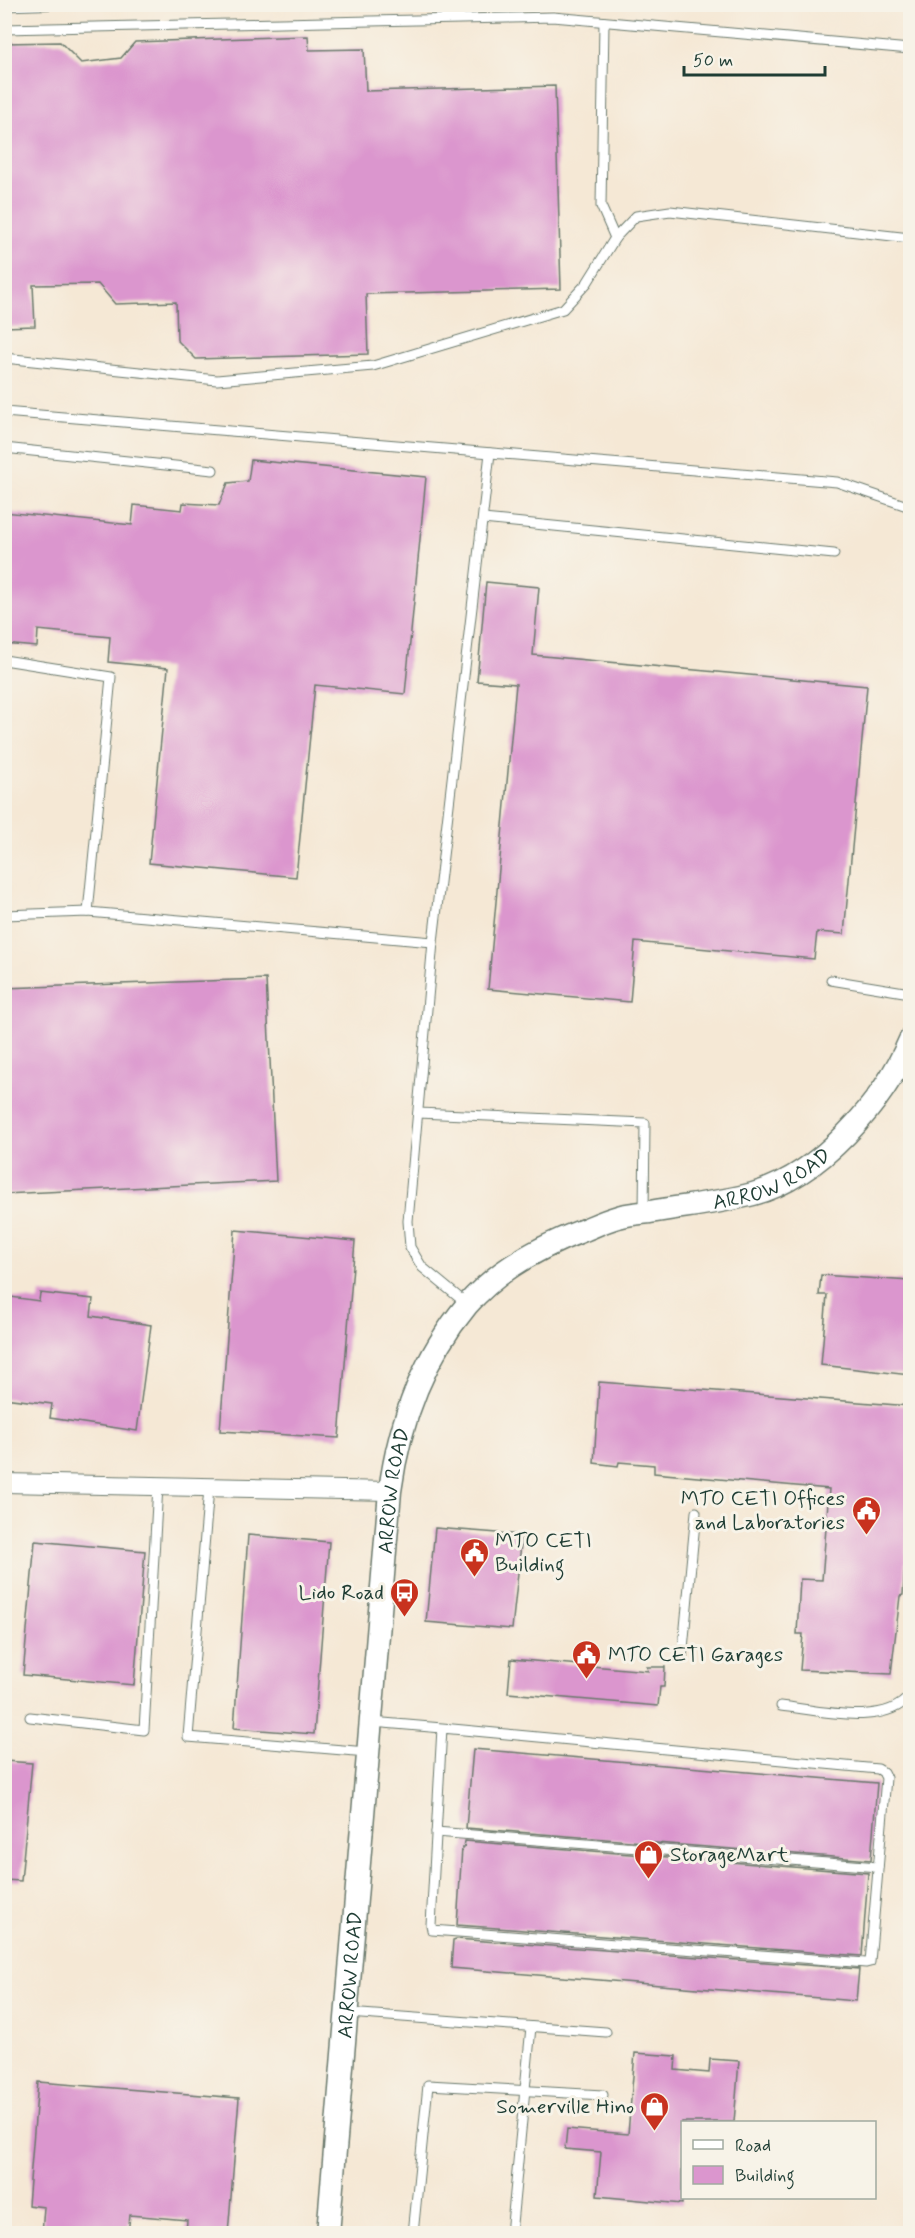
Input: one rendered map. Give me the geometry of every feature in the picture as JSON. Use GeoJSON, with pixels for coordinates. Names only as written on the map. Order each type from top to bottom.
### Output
{"type":"FeatureCollection","features":[{"type":"Feature","properties":{"kind":"street","name":"ARROW ROAD"},"geometry":{"type":"LineString","coordinates":[[328,2234],[390,1491],[395,1457],[411,1400],[426,1369],[468,1305],[499,1276],[532,1253],[619,1216],[754,1194],[788,1180],[832,1149],[857,1121],[884,1090],[910,1040]]}},
{"type":"Feature","properties":{"kind":"street"},"geometry":{"type":"LineString","coordinates":[[4,1483],[390,1491]]}},
{"type":"Feature","properties":{"kind":"lane"},"geometry":{"type":"LineString","coordinates":[[4,6],[66,4]]}},
{"type":"Feature","properties":{"kind":"lane"},"geometry":{"type":"LineString","coordinates":[[4,29],[553,17],[910,49]]}},
{"type":"Feature","properties":{"kind":"lane"},"geometry":{"type":"LineString","coordinates":[[604,22],[601,206],[615,238]]}},
{"type":"Feature","properties":{"kind":"lane"},"geometry":{"type":"LineString","coordinates":[[4,358],[217,380],[373,366],[563,309],[587,283],[615,238],[636,216],[670,211],[910,238]]}},
{"type":"Feature","properties":{"kind":"lane"},"geometry":{"type":"LineString","coordinates":[[4,412],[837,482],[910,507]]}},
{"type":"Feature","properties":{"kind":"lane"},"geometry":{"type":"LineString","coordinates":[[4,448],[213,470]]}},
{"type":"Feature","properties":{"kind":"lane"},"geometry":{"type":"LineString","coordinates":[[468,1305],[422,1267],[410,1247],[408,1221],[433,942],[490,453]]}},
{"type":"Feature","properties":{"kind":"lane"},"geometry":{"type":"LineString","coordinates":[[483,519],[834,554]]}},
{"type":"Feature","properties":{"kind":"lane"},"geometry":{"type":"LineString","coordinates":[[4,660],[111,677],[88,912]]}},
{"type":"Feature","properties":{"kind":"lane"},"geometry":{"type":"LineString","coordinates":[[4,915],[88,912],[433,942]]}},
{"type":"Feature","properties":{"kind":"lane"},"geometry":{"type":"LineString","coordinates":[[831,980],[910,993]]}},
{"type":"Feature","properties":{"kind":"lane"},"geometry":{"type":"LineString","coordinates":[[418,1113],[645,1123],[644,1213]]}},
{"type":"Feature","properties":{"kind":"lane"},"geometry":{"type":"LineString","coordinates":[[30,1717],[144,1730],[158,1486]]}},
{"type":"Feature","properties":{"kind":"lane"},"geometry":{"type":"LineString","coordinates":[[209,1488],[188,1737],[369,1753]]}},
{"type":"Feature","properties":{"kind":"lane"},"geometry":{"type":"LineString","coordinates":[[682,1659],[696,1512]]}},
{"type":"Feature","properties":{"kind":"lane"},"geometry":{"type":"LineString","coordinates":[[782,1706],[865,1716],[896,1709],[910,1695]]}},
{"type":"Feature","properties":{"kind":"lane"},"geometry":{"type":"LineString","coordinates":[[372,1722],[442,1728],[878,1769],[886,1778],[870,1962],[866,1964],[432,1930],[442,1728]]}},
{"type":"Feature","properties":{"kind":"lane"},"geometry":{"type":"LineString","coordinates":[[436,1832],[878,1867]]}},
{"type":"Feature","properties":{"kind":"lane"},"geometry":{"type":"LineString","coordinates":[[348,2013],[606,2032]]}},
{"type":"Feature","properties":{"kind":"lane"},"geometry":{"type":"LineString","coordinates":[[511,2234],[531,2027]]}},
{"type":"Feature","properties":{"kind":"lane"},"geometry":{"type":"LineString","coordinates":[[413,2234],[428,2085],[603,2095]]}},
{"type":"Feature","properties":{"kind":"building"},"geometry":{"type":"Polygon","coordinates":[[[308,36],[309,50],[364,49],[366,91],[555,86],[561,289],[366,294],[368,354],[196,359],[177,340],[176,302],[115,304],[98,284],[33,285],[35,326],[4,327],[4,43],[60,42],[81,63],[121,58],[135,42],[308,36]]]}},
{"type":"Feature","properties":{"kind":"building"},"geometry":{"type":"Polygon","coordinates":[[[251,460],[426,477],[405,694],[315,685],[296,877],[149,863],[168,668],[108,662],[110,637],[38,630],[37,647],[4,644],[4,512],[132,525],[134,505],[182,510],[183,503],[219,505],[228,483],[248,481],[251,460]]]}},
{"type":"Feature","properties":{"kind":"building"},"geometry":{"type":"Polygon","coordinates":[[[486,582],[539,587],[533,655],[867,686],[844,934],[817,932],[814,959],[635,942],[630,1002],[488,989],[516,684],[477,681],[486,582]]]}},
{"type":"Feature","properties":{"kind":"building"},"geometry":{"type":"Polygon","coordinates":[[[266,979],[276,1181],[4,1194],[4,988],[266,979]]]}},
{"type":"Feature","properties":{"kind":"building"},"geometry":{"type":"Polygon","coordinates":[[[235,1230],[355,1241],[339,1438],[220,1431],[235,1230]]]}},
{"type":"Feature","properties":{"kind":"building"},"geometry":{"type":"Polygon","coordinates":[[[821,1275],[910,1281],[910,1375],[821,1365],[827,1295],[819,1295],[821,1275]]]}},
{"type":"Feature","properties":{"kind":"building"},"geometry":{"type":"Polygon","coordinates":[[[40,1293],[93,1299],[91,1316],[151,1325],[137,1431],[50,1418],[52,1404],[4,1398],[4,1296],[39,1301],[40,1293]]]}},
{"type":"Feature","properties":{"kind":"building","name":"MTO CETI Offices and Laboratories"},"geometry":{"type":"Polygon","coordinates":[[[599,1382],[910,1406],[910,1492],[903,1595],[900,1596],[891,1674],[800,1670],[803,1634],[797,1634],[800,1579],[822,1580],[829,1489],[654,1473],[654,1465],[619,1462],[618,1466],[594,1463],[599,1382]]]}},
{"type":"Feature","properties":{"kind":"building","name":"MTO CETI Building"},"geometry":{"type":"Polygon","coordinates":[[[435,1528],[522,1535],[512,1629],[426,1622],[435,1528]]]}},
{"type":"Feature","properties":{"kind":"building"},"geometry":{"type":"Polygon","coordinates":[[[248,1535],[329,1542],[314,1734],[234,1728],[248,1535]]]}},
{"type":"Feature","properties":{"kind":"building"},"geometry":{"type":"Polygon","coordinates":[[[35,1541],[145,1551],[134,1685],[23,1675],[35,1541]]]}},
{"type":"Feature","properties":{"kind":"building","name":"MTO CETI Garages"},"geometry":{"type":"Polygon","coordinates":[[[511,1659],[648,1671],[647,1667],[665,1667],[664,1687],[660,1687],[658,1706],[508,1693],[511,1659]]]}},
{"type":"Feature","properties":{"kind":"building"},"geometry":{"type":"Polygon","coordinates":[[[473,1749],[877,1783],[871,1860],[466,1828],[473,1749]]]}},
{"type":"Feature","properties":{"kind":"building"},"geometry":{"type":"Polygon","coordinates":[[[4,1761],[32,1763],[21,1881],[4,1880],[4,1761]]]}},
{"type":"Feature","properties":{"kind":"building"},"geometry":{"type":"Polygon","coordinates":[[[465,1841],[868,1873],[862,1956],[457,1925],[462,1848],[464,1848],[465,1841]]]}},
{"type":"Feature","properties":{"kind":"building"},"geometry":{"type":"Polygon","coordinates":[[[453,1940],[859,1969],[856,2001],[451,1968],[453,1940]]]}},
{"type":"Feature","properties":{"kind":"building","name":"Somerville Hino"},"geometry":{"type":"Polygon","coordinates":[[[635,2053],[676,2056],[675,2070],[709,2073],[710,2059],[739,2061],[734,2121],[681,2121],[682,2204],[597,2196],[601,2152],[565,2149],[567,2129],[628,2134],[635,2053]]]}},
{"type":"Feature","properties":{"kind":"building"},"geometry":{"type":"Polygon","coordinates":[[[38,2082],[239,2098],[228,2234],[186,2234],[187,2220],[130,2215],[128,2234],[42,2234],[44,2207],[28,2205],[38,2082]]]}},
{"type":"Feature","properties":{"kind":"place","name":"MTO CETI Offices and Laboratories"},"geometry":{"type":"Point","coordinates":[866,1536]}},
{"type":"Feature","properties":{"kind":"place","name":"MTO CETI Building"},"geometry":{"type":"Point","coordinates":[474,1578]}},
{"type":"Feature","properties":{"kind":"place","name":"Lido Road"},"geometry":{"type":"Point","coordinates":[405,1618]}},
{"type":"Feature","properties":{"kind":"place","name":"MTO CETI Garages"},"geometry":{"type":"Point","coordinates":[587,1680]}},
{"type":"Feature","properties":{"kind":"place","name":"StorageMart"},"geometry":{"type":"Point","coordinates":[649,1880]}},
{"type":"Feature","properties":{"kind":"place","name":"Somerville Hino"},"geometry":{"type":"Point","coordinates":[655,2132]}}]}
